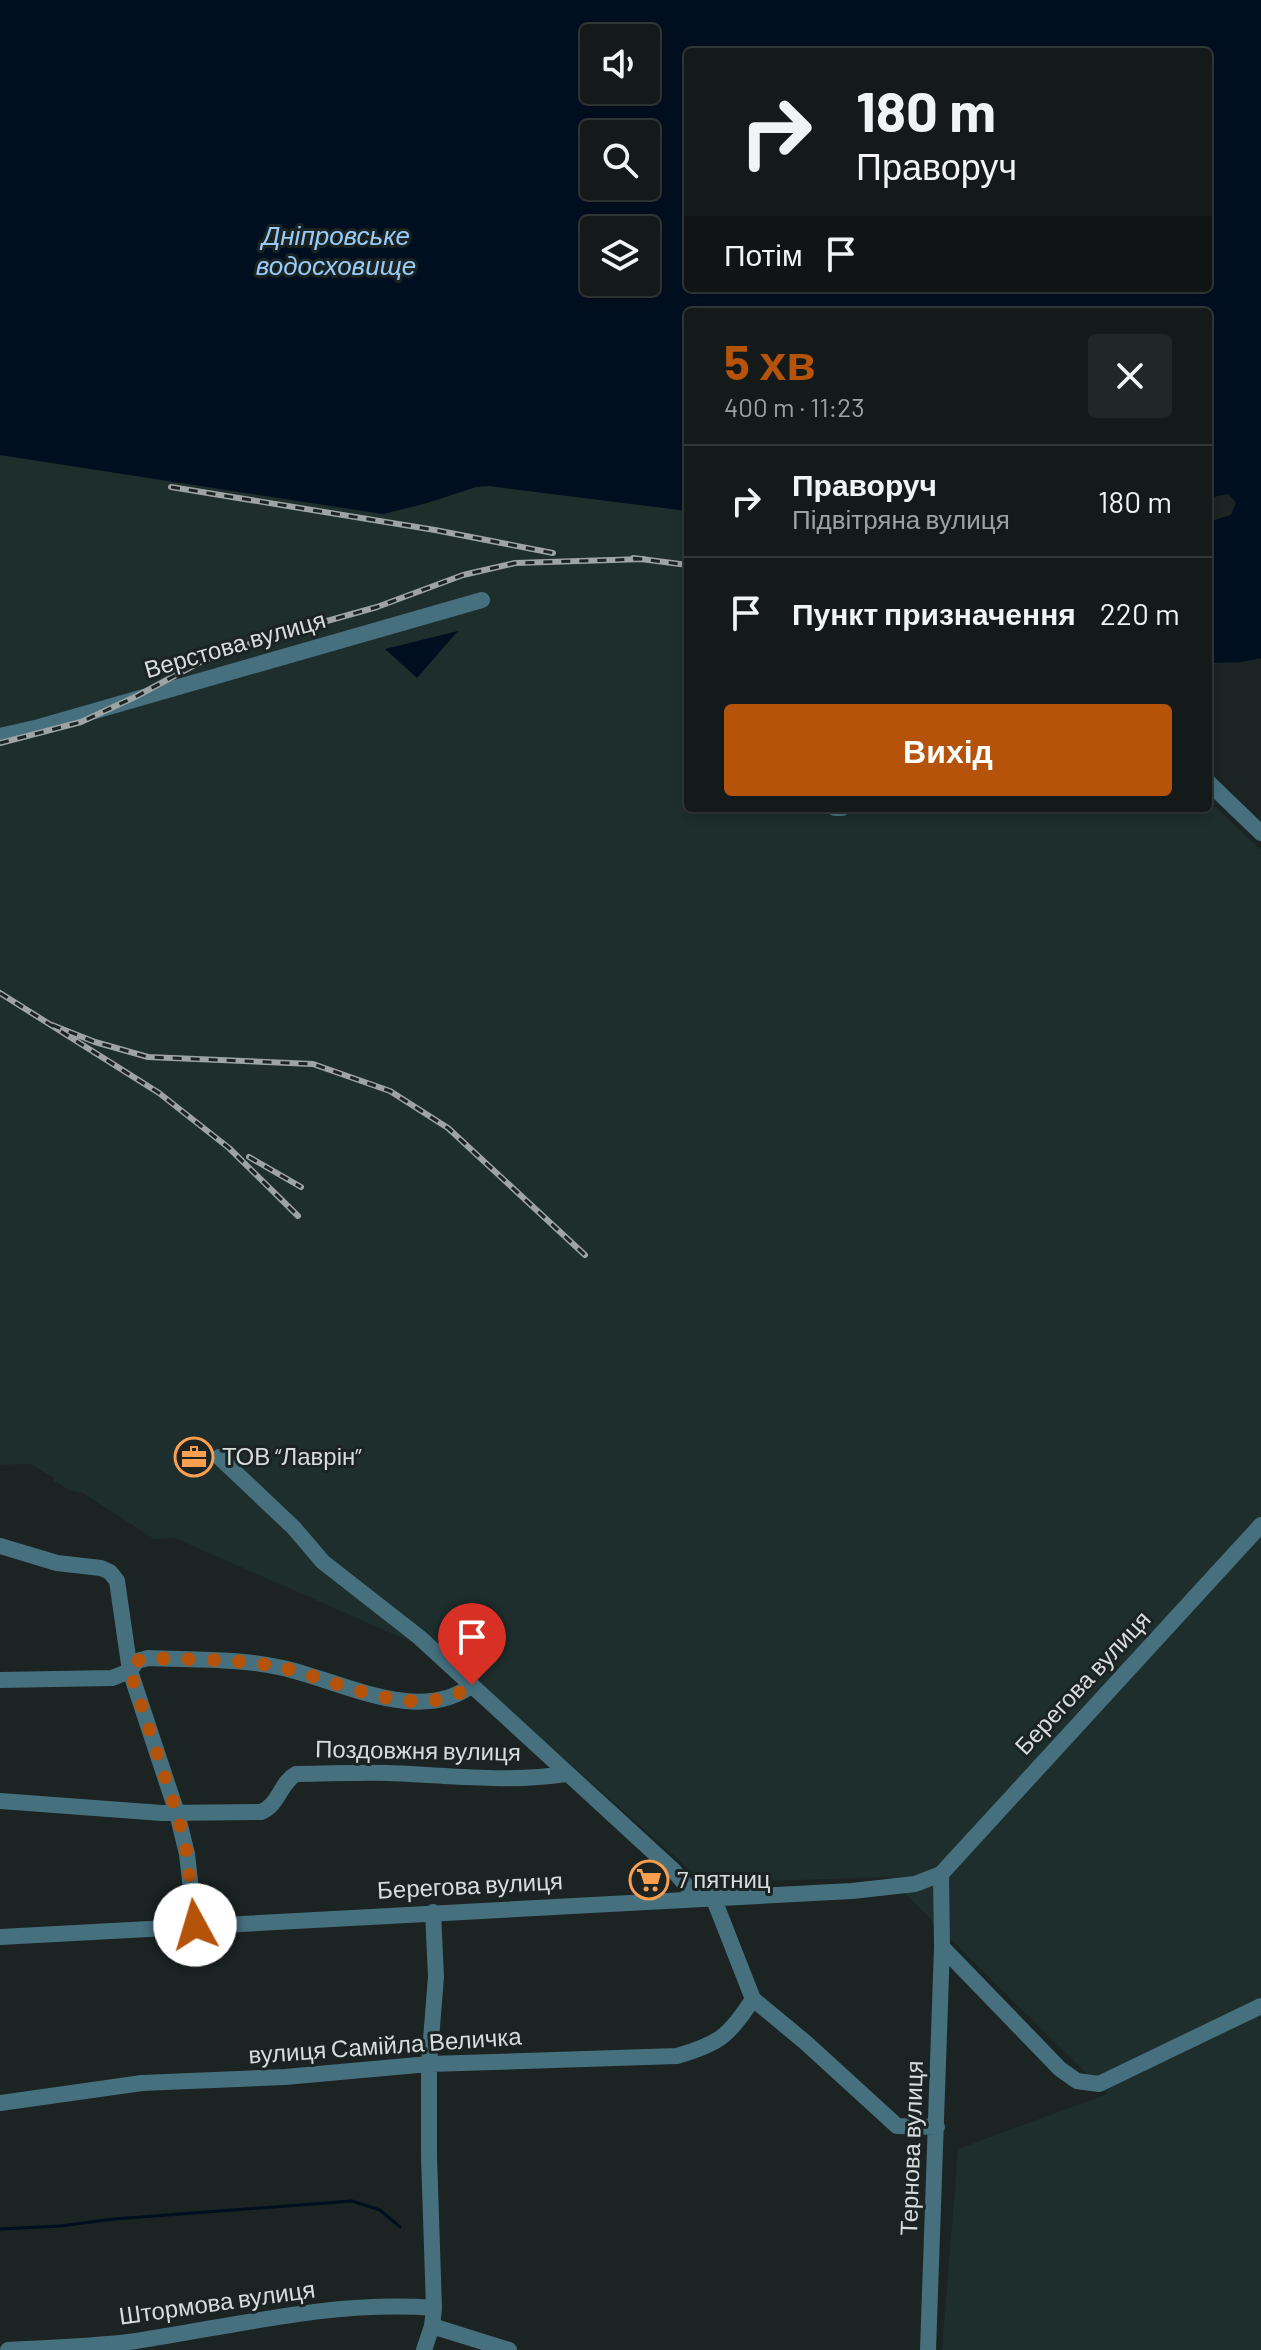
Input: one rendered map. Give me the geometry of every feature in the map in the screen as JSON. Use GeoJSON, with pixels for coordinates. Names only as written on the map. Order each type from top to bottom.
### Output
{"type":"FeatureCollection","features":[{"type":"Feature","properties":{"kind":"street","name":"Верстова вулиця"},"geometry":{"type":"LineString","coordinates":[[0,736],[52,724],[482,600]]}},
{"type":"Feature","properties":{"kind":"street"},"geometry":{"type":"LineString","coordinates":[[1212,786],[1261,833]]}},
{"type":"Feature","properties":{"kind":"street"},"geometry":{"type":"LineString","coordinates":[[219,1457],[294,1528],[323,1562],[419,1637],[566,1774],[705,1897],[753,1999],[897,2126],[937,2127]]}},
{"type":"Feature","properties":{"kind":"street","name":"Берегова вулиця"},"geometry":{"type":"LineString","coordinates":[[0,1937],[889,1888],[915,1884],[941,1874],[1261,1525]]}},
{"type":"Feature","properties":{"kind":"street"},"geometry":{"type":"LineString","coordinates":[[0,1546],[57,1563],[101,1568],[114,1576],[130,1671],[177,1813],[187,1854],[195,1925]]}},
{"type":"Feature","properties":{"kind":"street"},"geometry":{"type":"LineString","coordinates":[[0,1680],[112,1678],[130,1671],[137,1661],[148,1658],[244,1662],[283,1668],[373,1695],[403,1700],[431,1701],[462,1692],[472,1685]]}},
{"type":"Feature","properties":{"kind":"street","name":"Поздовжня вулиця"},"geometry":{"type":"LineString","coordinates":[[0,1801],[177,1813],[267,1810],[288,1779],[296,1774],[386,1773],[476,1778],[566,1774]]}},
{"type":"Feature","properties":{"kind":"street"},"geometry":{"type":"LineString","coordinates":[[941,1874],[942,1947],[1060,2069],[1077,2081],[1099,2084],[1261,2006]]}},
{"type":"Feature","properties":{"kind":"street"},"geometry":{"type":"LineString","coordinates":[[424,2350],[434,2308],[429,2064],[436,1977],[433,1912]]}},
{"type":"Feature","properties":{"kind":"street","name":"Тернова вулиця"},"geometry":{"type":"LineString","coordinates":[[928,2350],[942,1947]]}},
{"type":"Feature","properties":{"kind":"street","name":"вулиця Самійла Величка"},"geometry":{"type":"LineString","coordinates":[[0,2103],[142,2083],[285,2077],[429,2064],[677,2056],[709,2047],[736,2025],[753,1999]]}},
{"type":"Feature","properties":{"kind":"street","name":"Штормова вулиця"},"geometry":{"type":"LineString","coordinates":[[8,2350],[132,2341],[280,2316],[342,2309],[397,2305],[434,2308]]}},
{"type":"Feature","properties":{"kind":"street"},"geometry":{"type":"LineString","coordinates":[[432,2326],[509,2350]]}},
{"type":"Feature","properties":{"kind":"shaded area"},"geometry":{"type":"Polygon","coordinates":[[[0,455],[383,514],[489,486],[684,510],[684,812],[1212,812],[1212,804],[1261,850],[1261,2350],[942,2350],[958,2149],[1107,2094],[888,1877],[705,1883],[452,1660],[175,1538],[154,1539],[83,1493],[71,1491],[54,1481],[54,1478],[31,1464],[0,1465],[0,455]]]}},
{"type":"Feature","properties":{"kind":"water","name":"Дніпровське водосховище"},"geometry":{"type":"Polygon","coordinates":[[[0,0],[1261,0],[1261,658],[1212,663],[1212,521],[1231,515],[1236,502],[1228,494],[1212,497],[1212,308],[684,308],[684,510],[489,486],[476,487],[383,514],[0,455],[0,0]]]}},
{"type":"Feature","properties":{"kind":"water"},"geometry":{"type":"Polygon","coordinates":[[[458,631],[417,678],[385,649],[458,631]]]}},
{"type":"Feature","properties":{"kind":"waterway"},"geometry":{"type":"LineString","coordinates":[[0,2229],[352,2201],[380,2210],[400,2227]]}},
{"type":"Feature","properties":{"kind":"railway"},"geometry":{"type":"LineString","coordinates":[[171,487],[435,530],[553,553]]}},
{"type":"Feature","properties":{"kind":"railway"},"geometry":{"type":"LineString","coordinates":[[633,558],[684,564]]}},
{"type":"Feature","properties":{"kind":"railway"},"geometry":{"type":"LineString","coordinates":[[0,743],[81,722],[202,661],[266,638],[377,607],[463,575],[515,563],[644,559]]}},
{"type":"Feature","properties":{"kind":"railway"},"geometry":{"type":"LineString","coordinates":[[0,993],[159,1093],[229,1148],[298,1216]]}},
{"type":"Feature","properties":{"kind":"railway"},"geometry":{"type":"LineString","coordinates":[[52,1025],[95,1042],[148,1057],[313,1064],[390,1091],[448,1128],[585,1255]]}},
{"type":"Feature","properties":{"kind":"railway"},"geometry":{"type":"LineString","coordinates":[[249,1157],[301,1187]]}},
{"type":"Feature","properties":{"kind":"place","name":"ТОВ “Лаврін”"},"geometry":{"type":"Point","coordinates":[194,1457]}},
{"type":"Feature","properties":{"kind":"place","name":"7 пятниц"},"geometry":{"type":"Point","coordinates":[649,1880]}},
{"type":"Feature","properties":{"kind":"route"},"geometry":{"type":"LineString","coordinates":[[195,1925],[187,1854],[177,1813],[130,1671],[137,1661],[148,1658],[244,1662],[283,1668],[373,1695],[403,1700],[431,1701],[462,1692],[472,1685]]}}]}
